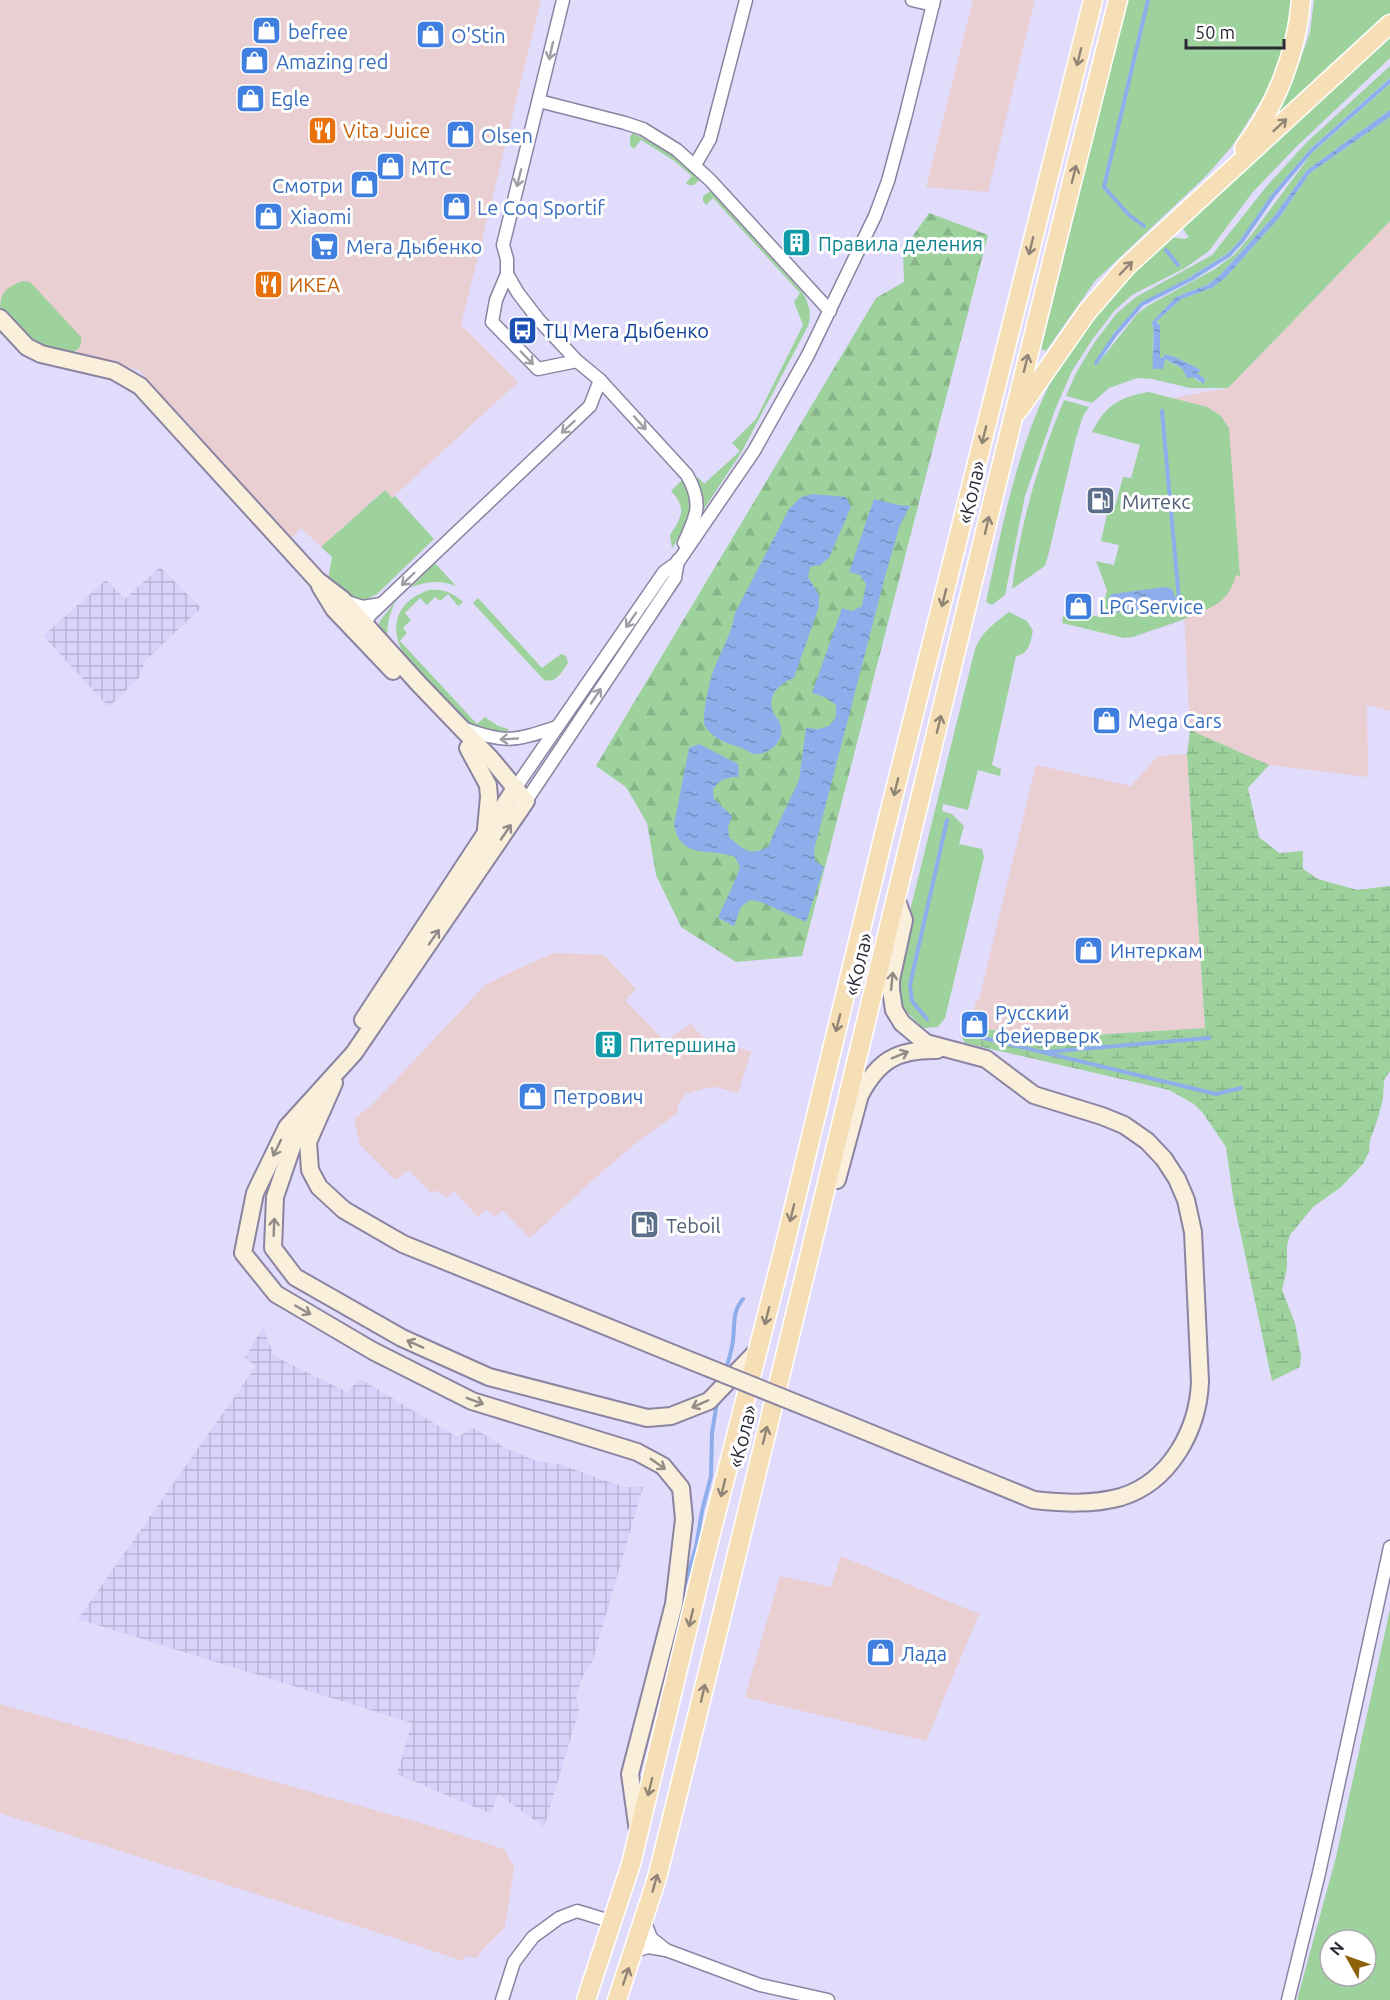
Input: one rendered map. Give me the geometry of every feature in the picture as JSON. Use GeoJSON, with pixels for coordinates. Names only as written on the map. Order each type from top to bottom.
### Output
{"type":"FeatureCollection","features":[{"type":"Feature","properties":{"kind":"main road","name":"«Кола»"},"geometry":{"type":"LineString","coordinates":[[586,2000],[613,1922],[639,1834],[704,1561],[1093,0]]}},
{"type":"Feature","properties":{"kind":"main road","name":"«Кола»"},"geometry":{"type":"LineString","coordinates":[[617,2000],[657,1878],[897,901],[1012,420],[1118,0]]}},
{"type":"Feature","properties":{"kind":"main road"},"geometry":{"type":"LineString","coordinates":[[1176,222],[1231,165],[1256,132],[1276,95],[1291,55],[1302,0]]}},
{"type":"Feature","properties":{"kind":"main road"},"geometry":{"type":"LineString","coordinates":[[1012,420],[1087,312],[1126,267],[1390,24]]}},
{"type":"Feature","properties":{"kind":"street"},"geometry":{"type":"LineString","coordinates":[[563,0],[503,245],[507,259],[507,274],[496,300],[492,322],[538,369],[577,361]]}},
{"type":"Feature","properties":{"kind":"street"},"geometry":{"type":"LineString","coordinates":[[695,165],[710,139],[746,0]]}},
{"type":"Feature","properties":{"kind":"street"},"geometry":{"type":"LineString","coordinates":[[897,901],[904,920],[891,980],[891,1001],[903,1023],[926,1043],[986,1059],[1034,1095],[1124,1125],[1147,1140],[1164,1159],[1177,1179],[1186,1200],[1192,1232],[1200,1382],[1199,1403],[1194,1422],[1171,1463],[1147,1484],[1123,1496],[1095,1502],[1061,1503],[1034,1500],[403,1244],[344,1210],[319,1187],[310,1170],[308,1142],[340,1070],[344,1048],[483,838],[518,798],[557,727],[664,572],[678,562],[754,451],[808,355],[875,216],[888,181],[934,3],[912,0]]}},
{"type":"Feature","properties":{"kind":"street"},"geometry":{"type":"LineString","coordinates":[[539,101],[643,129],[677,150],[695,165],[830,311]]}},
{"type":"Feature","properties":{"kind":"street"},"geometry":{"type":"LineString","coordinates":[[507,274],[538,319],[577,361],[600,380],[687,475],[695,489],[698,501],[695,515],[681,548],[675,578],[518,798],[354,1053],[287,1127],[255,1193],[243,1253],[276,1294],[374,1351],[472,1401],[637,1452],[663,1466],[681,1488],[684,1519],[674,1604],[630,1774],[639,1834]]}},
{"type":"Feature","properties":{"kind":"street"},"geometry":{"type":"LineString","coordinates":[[0,318],[27,347],[41,354],[114,371],[140,386],[317,580],[344,601],[418,684],[462,727],[518,798]]}},
{"type":"Feature","properties":{"kind":"street"},"geometry":{"type":"LineString","coordinates":[[364,641],[364,623],[370,615],[590,406],[600,380]]}},
{"type":"Feature","properties":{"kind":"street"},"geometry":{"type":"LineString","coordinates":[[317,580],[334,609],[518,798]]}},
{"type":"Feature","properties":{"kind":"street"},"geometry":{"type":"LineString","coordinates":[[344,601],[363,607],[381,604]]}},
{"type":"Feature","properties":{"kind":"street"},"geometry":{"type":"LineString","coordinates":[[462,727],[487,737],[512,740],[557,727]]}},
{"type":"Feature","properties":{"kind":"street"},"geometry":{"type":"LineString","coordinates":[[468,748],[488,785],[488,823],[483,838]]}},
{"type":"Feature","properties":{"kind":"street"},"geometry":{"type":"LineString","coordinates":[[825,1192],[837,1180],[860,1095],[873,1074],[892,1057],[905,1051],[949,1050]]}},
{"type":"Feature","properties":{"kind":"street"},"geometry":{"type":"LineString","coordinates":[[340,1070],[294,1141],[275,1197],[273,1248],[295,1277],[402,1338],[489,1377],[647,1418],[671,1416],[709,1401],[758,1350]]}},
{"type":"Feature","properties":{"kind":"street"},"geometry":{"type":"LineString","coordinates":[[1288,2000],[1319,1873],[1390,1547]]}},
{"type":"Feature","properties":{"kind":"street"},"geometry":{"type":"LineString","coordinates":[[502,2000],[514,1962],[533,1937],[559,1918],[577,1911],[613,1922]]}},
{"type":"Feature","properties":{"kind":"street"},"geometry":{"type":"LineString","coordinates":[[644,1920],[651,1938],[666,1950]]}},
{"type":"Feature","properties":{"kind":"street"},"geometry":{"type":"LineString","coordinates":[[636,1945],[666,1950],[760,1985],[828,2000]]}},
{"type":"Feature","properties":{"kind":"shaded area","name":"Мега Дыбенко"},"geometry":{"type":"Polygon","coordinates":[[[0,0],[541,0],[461,325],[518,382],[392,498],[384,490],[321,547],[301,528],[291,539],[139,370],[72,353],[0,312],[0,0]]]}},
{"type":"Feature","properties":{"kind":"shaded area"},"geometry":{"type":"Polygon","coordinates":[[[973,0],[1035,0],[988,192],[926,187],[973,0]]]}},
{"type":"Feature","properties":{"kind":"shaded area"},"geometry":{"type":"Polygon","coordinates":[[[1390,221],[1390,711],[1367,705],[1368,777],[1269,765],[1190,730],[1173,398],[1228,388],[1390,221]]]}},
{"type":"Feature","properties":{"kind":"shaded area"},"geometry":{"type":"Polygon","coordinates":[[[160,567],[201,608],[145,661],[139,678],[109,707],[43,636],[106,580],[125,599],[160,567]]]}},
{"type":"Feature","properties":{"kind":"shaded area"},"geometry":{"type":"Polygon","coordinates":[[[1187,754],[1205,1028],[1044,1038],[970,1026],[976,1001],[978,1002],[980,995],[1036,765],[1131,786],[1158,756],[1187,754]]]}},
{"type":"Feature","properties":{"kind":"shaded area","name":"Петрович"},"geometry":{"type":"Polygon","coordinates":[[[554,953],[604,955],[636,989],[625,1000],[665,1041],[691,1024],[702,1036],[751,1052],[738,1093],[716,1087],[686,1094],[678,1104],[678,1113],[642,1138],[530,1238],[503,1210],[495,1217],[486,1209],[478,1217],[454,1191],[446,1198],[438,1190],[432,1194],[409,1170],[395,1180],[360,1145],[354,1119],[373,1104],[485,985],[554,953]]]}},
{"type":"Feature","properties":{"kind":"shaded area"},"geometry":{"type":"Polygon","coordinates":[[[263,1327],[274,1356],[347,1392],[360,1379],[457,1437],[474,1428],[505,1448],[537,1461],[559,1464],[623,1487],[643,1487],[591,1666],[583,1675],[576,1696],[579,1710],[544,1827],[498,1794],[491,1814],[397,1774],[412,1723],[78,1619],[256,1366],[245,1358],[263,1327]]]}},
{"type":"Feature","properties":{"kind":"shaded area"},"geometry":{"type":"Polygon","coordinates":[[[841,1556],[979,1614],[926,1741],[745,1697],[780,1576],[831,1587],[841,1556]]]}},
{"type":"Feature","properties":{"kind":"shaded area"},"geometry":{"type":"Polygon","coordinates":[[[0,1704],[431,1826],[504,1849],[514,1867],[505,1927],[477,1958],[465,1956],[462,1961],[0,1813],[0,1704]]]}},
{"type":"Feature","properties":{"kind":"green space"},"geometry":{"type":"Polygon","coordinates":[[[1127,0],[1293,0],[1282,54],[1271,85],[1233,145],[1206,176],[1095,281],[1046,351],[1041,349],[1127,0]]]}},
{"type":"Feature","properties":{"kind":"green space"},"geometry":{"type":"Polygon","coordinates":[[[1314,0],[1390,0],[1390,13],[1279,113],[1277,112],[1295,75],[1310,32],[1314,0]]]}},
{"type":"Feature","properties":{"kind":"green space"},"geometry":{"type":"Polygon","coordinates":[[[1390,31],[1390,58],[1295,148],[1252,193],[1209,251],[1185,268],[1132,295],[1115,310],[1092,340],[1072,371],[1055,410],[1025,496],[1005,595],[992,605],[986,602],[1007,505],[1026,441],[1052,380],[1079,335],[1115,291],[1171,237],[1185,239],[1189,237],[1182,228],[1390,31]]]}},
{"type":"Feature","properties":{"kind":"green space"},"geometry":{"type":"Polygon","coordinates":[[[1390,66],[1390,78],[1312,147],[1272,194],[1241,239],[1228,253],[1179,284],[1141,303],[1114,333],[1095,363],[1099,362],[1137,314],[1215,269],[1235,254],[1312,153],[1390,84],[1390,110],[1307,170],[1275,215],[1220,275],[1207,285],[1176,297],[1152,322],[1153,356],[1156,368],[1164,359],[1182,368],[1201,383],[1197,373],[1200,370],[1175,357],[1164,354],[1163,359],[1160,358],[1160,325],[1156,322],[1181,299],[1212,288],[1226,277],[1279,218],[1310,173],[1390,117],[1390,221],[1228,388],[1190,388],[1137,378],[1109,388],[1092,403],[1066,396],[1076,373],[1094,343],[1117,313],[1136,297],[1212,255],[1266,187],[1307,142],[1390,66]]]}},
{"type":"Feature","properties":{"kind":"green space"},"geometry":{"type":"Polygon","coordinates":[[[633,133],[675,156],[699,176],[699,180],[694,185],[686,183],[692,176],[673,160],[641,140],[634,149],[630,145],[630,136],[633,133]]]}},
{"type":"Feature","properties":{"kind":"green space"},"geometry":{"type":"Polygon","coordinates":[[[711,191],[803,293],[810,317],[808,326],[741,453],[700,515],[701,498],[696,481],[698,477],[704,484],[740,451],[732,443],[756,419],[803,325],[794,302],[800,293],[713,198],[706,205],[703,196],[711,191]]]}},
{"type":"Feature","properties":{"kind":"green space"},"geometry":{"type":"Polygon","coordinates":[[[929,213],[988,235],[802,956],[736,962],[681,927],[656,875],[647,823],[626,787],[596,766],[876,298],[904,282],[903,250],[929,213]]]}},
{"type":"Feature","properties":{"kind":"green space"},"geometry":{"type":"Polygon","coordinates":[[[23,281],[30,282],[81,337],[80,345],[72,353],[39,344],[26,337],[0,312],[1,300],[5,292],[23,281]]]}},
{"type":"Feature","properties":{"kind":"green space"},"geometry":{"type":"Polygon","coordinates":[[[1149,392],[1207,407],[1221,416],[1229,428],[1240,576],[1236,575],[1227,595],[1222,600],[1204,611],[1133,637],[1124,638],[1062,623],[1063,616],[1073,619],[1075,612],[1100,617],[1107,590],[1096,561],[1114,565],[1119,545],[1101,541],[1108,510],[1114,510],[1123,477],[1131,478],[1140,445],[1092,432],[1103,415],[1114,404],[1149,392]]]}},
{"type":"Feature","properties":{"kind":"green space"},"geometry":{"type":"Polygon","coordinates":[[[1064,400],[1089,407],[1083,416],[1076,438],[1045,566],[1012,589],[1020,541],[1032,493],[1046,446],[1064,400]]]}},
{"type":"Feature","properties":{"kind":"green space"},"geometry":{"type":"Polygon","coordinates":[[[684,478],[693,503],[687,525],[672,548],[670,535],[680,518],[681,508],[671,491],[684,478]]]}},
{"type":"Feature","properties":{"kind":"green space"},"geometry":{"type":"Polygon","coordinates":[[[385,490],[392,498],[395,496],[434,539],[377,594],[364,601],[349,597],[328,579],[332,557],[321,547],[385,490]]]}},
{"type":"Feature","properties":{"kind":"green space"},"geometry":{"type":"Polygon","coordinates":[[[435,563],[456,586],[433,582],[410,588],[435,563]]]}},
{"type":"Feature","properties":{"kind":"green space"},"geometry":{"type":"Polygon","coordinates":[[[429,590],[447,592],[463,602],[458,606],[448,594],[440,601],[435,597],[427,605],[420,598],[405,613],[411,620],[403,628],[407,633],[400,641],[477,724],[485,717],[498,726],[508,729],[509,735],[477,728],[466,720],[404,655],[397,634],[398,616],[409,601],[429,590]]]}},
{"type":"Feature","properties":{"kind":"green space"},"geometry":{"type":"Polygon","coordinates":[[[478,598],[542,668],[561,654],[566,656],[568,663],[558,676],[552,680],[544,680],[473,603],[478,598]]]}},
{"type":"Feature","properties":{"kind":"green space"},"geometry":{"type":"Polygon","coordinates":[[[397,599],[388,621],[389,644],[378,629],[380,621],[397,599]]]}},
{"type":"Feature","properties":{"kind":"green space"},"geometry":{"type":"Polygon","coordinates":[[[1009,612],[1027,621],[1033,631],[1027,650],[1016,656],[992,765],[1001,769],[1000,776],[978,770],[968,810],[943,804],[942,811],[952,814],[964,826],[959,844],[982,849],[984,857],[945,1018],[938,1027],[924,1028],[909,1014],[901,1002],[896,967],[975,649],[985,632],[1009,612]]]}},
{"type":"Feature","properties":{"kind":"green space"},"geometry":{"type":"Polygon","coordinates":[[[1190,730],[1269,765],[1248,788],[1259,837],[1279,853],[1303,851],[1303,869],[1318,879],[1357,890],[1390,886],[1390,1071],[1384,1080],[1383,1098],[1378,1118],[1370,1140],[1369,1152],[1363,1164],[1341,1187],[1313,1207],[1290,1235],[1282,1290],[1295,1323],[1301,1356],[1300,1367],[1272,1381],[1234,1203],[1226,1147],[1203,1113],[1194,1104],[1169,1090],[965,1043],[961,1030],[966,1026],[1044,1038],[1205,1028],[1187,754],[1190,730]]]}},
{"type":"Feature","properties":{"kind":"green space"},"geometry":{"type":"Polygon","coordinates":[[[1390,1609],[1390,2000],[1297,2000],[1336,1857],[1390,1609]]]}},
{"type":"Feature","properties":{"kind":"water"},"geometry":{"type":"Polygon","coordinates":[[[1390,110],[1390,117],[1310,173],[1279,218],[1226,277],[1212,288],[1181,299],[1156,322],[1160,325],[1160,358],[1163,358],[1164,354],[1175,357],[1201,370],[1197,373],[1205,379],[1204,384],[1194,377],[1187,378],[1182,368],[1165,359],[1163,369],[1153,369],[1152,322],[1176,297],[1207,285],[1220,275],[1275,215],[1307,170],[1390,110]]]}},
{"type":"Feature","properties":{"kind":"water"},"geometry":{"type":"Polygon","coordinates":[[[812,494],[846,497],[851,507],[829,558],[820,565],[810,567],[808,577],[819,595],[819,606],[794,678],[780,686],[773,695],[771,706],[779,721],[780,739],[768,751],[751,753],[720,740],[705,726],[704,715],[708,689],[735,613],[789,509],[801,497],[812,494]]]}},
{"type":"Feature","properties":{"kind":"water"},"geometry":{"type":"Polygon","coordinates":[[[874,499],[910,506],[900,525],[886,573],[814,850],[815,861],[824,867],[806,922],[761,902],[750,900],[741,907],[734,926],[718,918],[740,867],[735,857],[697,851],[689,848],[677,836],[674,824],[689,748],[699,744],[738,764],[739,777],[727,778],[718,783],[713,789],[714,799],[732,816],[728,827],[729,837],[734,842],[752,851],[769,846],[799,780],[806,728],[818,729],[829,726],[836,717],[836,705],[827,698],[812,693],[842,608],[852,611],[862,606],[866,584],[860,575],[849,572],[874,499]]]}},
{"type":"Feature","properties":{"kind":"water"},"geometry":{"type":"Polygon","coordinates":[[[1165,587],[1172,589],[1176,599],[1174,605],[1169,608],[1117,612],[1107,615],[1108,599],[1112,594],[1165,587]]]}},
{"type":"Feature","properties":{"kind":"waterway"},"geometry":{"type":"LineString","coordinates":[[1144,226],[1129,215],[1104,187],[1148,0]]}},
{"type":"Feature","properties":{"kind":"waterway"},"geometry":{"type":"LineString","coordinates":[[1096,363],[1115,335],[1142,304],[1191,279],[1229,255],[1242,241],[1273,196],[1312,150],[1390,81]]}},
{"type":"Feature","properties":{"kind":"waterway"},"geometry":{"type":"LineString","coordinates":[[1166,250],[1178,265]]}},
{"type":"Feature","properties":{"kind":"waterway"},"geometry":{"type":"LineString","coordinates":[[1162,411],[1179,599],[1176,599]]}},
{"type":"Feature","properties":{"kind":"waterway"},"geometry":{"type":"LineString","coordinates":[[927,1019],[912,1001],[910,985],[947,820]]}},
{"type":"Feature","properties":{"kind":"waterway"},"geometry":{"type":"LineString","coordinates":[[967,1034],[1216,1094],[1241,1088]]}},
{"type":"Feature","properties":{"kind":"waterway"},"geometry":{"type":"LineString","coordinates":[[1046,1052],[1209,1038]]}},
{"type":"Feature","properties":{"kind":"waterway"},"geometry":{"type":"LineString","coordinates":[[726,1369],[733,1344],[736,1313],[743,1299]]}},
{"type":"Feature","properties":{"kind":"waterway"},"geometry":{"type":"LineString","coordinates":[[683,1591],[696,1547],[711,1476],[712,1433],[717,1402]]}},
{"type":"Feature","properties":{"kind":"place","name":"befree"},"geometry":{"type":"Point","coordinates":[267,31]}},
{"type":"Feature","properties":{"kind":"place","name":"O'Stin"},"geometry":{"type":"Point","coordinates":[430,35]}},
{"type":"Feature","properties":{"kind":"place","name":"Amazing red"},"geometry":{"type":"Point","coordinates":[255,61]}},
{"type":"Feature","properties":{"kind":"place","name":"Egle"},"geometry":{"type":"Point","coordinates":[250,98]}},
{"type":"Feature","properties":{"kind":"place","name":"Vita Juice"},"geometry":{"type":"Point","coordinates":[322,130]}},
{"type":"Feature","properties":{"kind":"place","name":"Olsen"},"geometry":{"type":"Point","coordinates":[460,135]}},
{"type":"Feature","properties":{"kind":"place","name":"МТС"},"geometry":{"type":"Point","coordinates":[390,167]}},
{"type":"Feature","properties":{"kind":"place","name":"Смотри"},"geometry":{"type":"Point","coordinates":[364,185]}},
{"type":"Feature","properties":{"kind":"place","name":"Le Coq Sportif"},"geometry":{"type":"Point","coordinates":[456,207]}},
{"type":"Feature","properties":{"kind":"place","name":"Xiaomi"},"geometry":{"type":"Point","coordinates":[269,216]}},
{"type":"Feature","properties":{"kind":"place","name":"Правила деления"},"geometry":{"type":"Point","coordinates":[797,243]}},
{"type":"Feature","properties":{"kind":"place","name":"Мега Дыбенко"},"geometry":{"type":"Point","coordinates":[325,246]}},
{"type":"Feature","properties":{"kind":"place","name":"ИКЕА"},"geometry":{"type":"Point","coordinates":[268,284]}},
{"type":"Feature","properties":{"kind":"place","name":"ТЦ Мега Дыбенко"},"geometry":{"type":"Point","coordinates":[522,330]}},
{"type":"Feature","properties":{"kind":"place","name":"Митекс"},"geometry":{"type":"Point","coordinates":[1101,501]}},
{"type":"Feature","properties":{"kind":"place","name":"LPG Service"},"geometry":{"type":"Point","coordinates":[1078,606]}},
{"type":"Feature","properties":{"kind":"place","name":"Mega Cars"},"geometry":{"type":"Point","coordinates":[1107,720]}},
{"type":"Feature","properties":{"kind":"place","name":"Интеркам"},"geometry":{"type":"Point","coordinates":[1089,950]}},
{"type":"Feature","properties":{"kind":"place","name":"Русский фейерверк"},"geometry":{"type":"Point","coordinates":[974,1024]}},
{"type":"Feature","properties":{"kind":"place","name":"Питершина"},"geometry":{"type":"Point","coordinates":[608,1044]}},
{"type":"Feature","properties":{"kind":"place","name":"Петрович"},"geometry":{"type":"Point","coordinates":[532,1096]}},
{"type":"Feature","properties":{"kind":"place","name":"Teboil"},"geometry":{"type":"Point","coordinates":[645,1225]}},
{"type":"Feature","properties":{"kind":"place","name":"Лада"},"geometry":{"type":"Point","coordinates":[880,1653]}}]}
